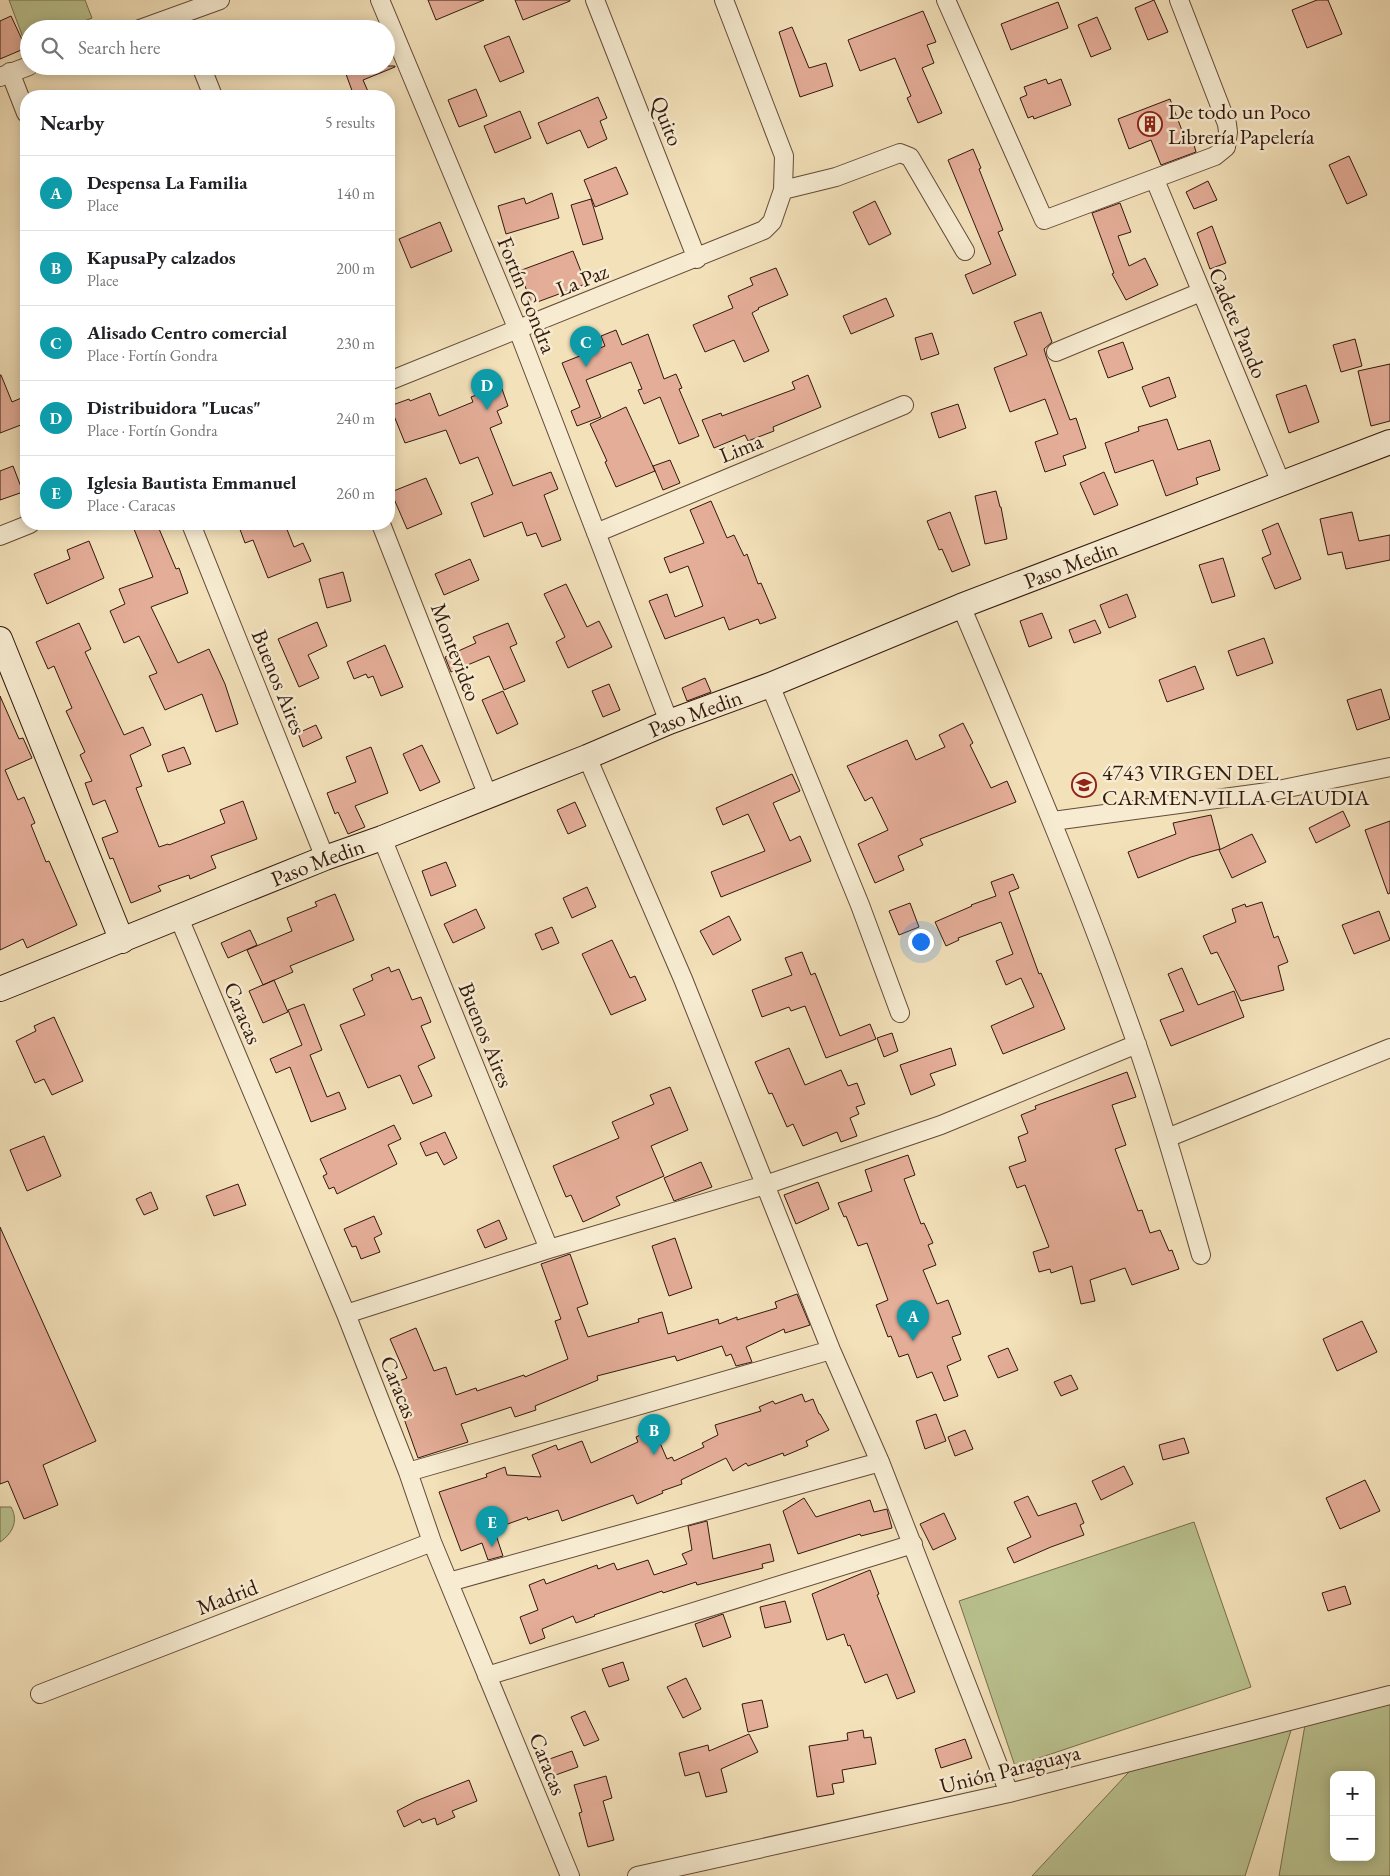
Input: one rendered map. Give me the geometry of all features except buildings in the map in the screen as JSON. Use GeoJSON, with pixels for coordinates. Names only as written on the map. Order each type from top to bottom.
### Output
{"type":"FeatureCollection","features":[{"type":"Feature","properties":{"kind":"street"},"geometry":{"type":"LineString","coordinates":[[187,20],[220,0]]}},
{"type":"Feature","properties":{"kind":"street","name":"Fortín Gondra"},"geometry":{"type":"LineString","coordinates":[[380,0],[388,20]]}},
{"type":"Feature","properties":{"kind":"street","name":"Quito"},"geometry":{"type":"LineString","coordinates":[[595,0],[697,259]]}},
{"type":"Feature","properties":{"kind":"street"},"geometry":{"type":"LineString","coordinates":[[724,0],[784,156],[783,190],[836,178],[903,153],[910,157],[965,251]]}},
{"type":"Feature","properties":{"kind":"street"},"geometry":{"type":"LineString","coordinates":[[946,0],[1044,220],[1155,180],[1215,156],[1224,150],[1227,124],[1179,0]]}},
{"type":"Feature","properties":{"kind":"street","name":"Fortín Gondra"},"geometry":{"type":"LineString","coordinates":[[395,36],[518,330],[669,722]]}},
{"type":"Feature","properties":{"kind":"street"},"geometry":{"type":"LineString","coordinates":[[20,69],[5,75],[20,102]]}},
{"type":"Feature","properties":{"kind":"street"},"geometry":{"type":"LineString","coordinates":[[205,75],[211,90]]}},
{"type":"Feature","properties":{"kind":"street","name":"Cadete Pando"},"geometry":{"type":"LineString","coordinates":[[1155,180],[1281,483]]}},
{"type":"Feature","properties":{"kind":"street","name":"La Paz"},"geometry":{"type":"LineString","coordinates":[[395,379],[697,259],[764,230],[772,222],[783,190]]}},
{"type":"Feature","properties":{"kind":"street"},"geometry":{"type":"LineString","coordinates":[[1056,352],[1201,292]]}},
{"type":"Feature","properties":{"kind":"street","name":"Lima"},"geometry":{"type":"LineString","coordinates":[[596,533],[904,405]]}},
{"type":"Feature","properties":{"kind":"street","name":"Paso Medin"},"geometry":{"type":"LineString","coordinates":[[0,989],[325,858],[382,838],[587,757],[669,722],[770,685],[961,606],[1390,442]]}},
{"type":"Feature","properties":{"kind":"street"},"geometry":{"type":"LineString","coordinates":[[0,536],[20,528]]}},
{"type":"Feature","properties":{"kind":"street","name":"Buenos Aires"},"geometry":{"type":"LineString","coordinates":[[193,530],[325,858]]}},
{"type":"Feature","properties":{"kind":"street","name":"Montevideo"},"geometry":{"type":"LineString","coordinates":[[383,530],[488,796]]}},
{"type":"Feature","properties":{"kind":"street"},"geometry":{"type":"LineString","coordinates":[[961,606],[1053,822],[1136,1044],[1167,1138],[1201,1255]]}},
{"type":"Feature","properties":{"kind":"street"},"geometry":{"type":"LineString","coordinates":[[0,639],[122,941]]}},
{"type":"Feature","properties":{"kind":"street"},"geometry":{"type":"LineString","coordinates":[[770,685],[860,905],[900,1013]]}},
{"type":"Feature","properties":{"kind":"street"},"geometry":{"type":"LineString","coordinates":[[587,757],[683,979],[831,1350],[880,1462],[1009,1793]]}},
{"type":"Feature","properties":{"kind":"street"},"geometry":{"type":"LineString","coordinates":[[1053,822],[1268,792],[1390,767]]}},
{"type":"Feature","properties":{"kind":"street","name":"Buenos Aires"},"geometry":{"type":"LineString","coordinates":[[382,838],[549,1249]]}},
{"type":"Feature","properties":{"kind":"street","name":"Caracas"},"geometry":{"type":"LineString","coordinates":[[179,918],[346,1314],[408,1472],[432,1542],[570,1876]]}},
{"type":"Feature","properties":{"kind":"street"},"geometry":{"type":"LineString","coordinates":[[346,1314],[549,1249],[765,1185],[942,1125],[1136,1044]]}},
{"type":"Feature","properties":{"kind":"street"},"geometry":{"type":"LineString","coordinates":[[1167,1138],[1390,1048]]}},
{"type":"Feature","properties":{"kind":"street"},"geometry":{"type":"LineString","coordinates":[[408,1472],[831,1350]]}},
{"type":"Feature","properties":{"kind":"street"},"geometry":{"type":"LineString","coordinates":[[449,1582],[880,1462]]}},
{"type":"Feature","properties":{"kind":"street","name":"Madrid"},"geometry":{"type":"LineString","coordinates":[[40,1694],[432,1542]]}},
{"type":"Feature","properties":{"kind":"street"},"geometry":{"type":"LineString","coordinates":[[487,1676],[913,1544]]}},
{"type":"Feature","properties":{"kind":"street","name":"Unión Paraguaya"},"geometry":{"type":"LineString","coordinates":[[637,1876],[1009,1793],[1390,1695]]}},
{"type":"Feature","properties":{"kind":"green space"},"geometry":{"type":"Polygon","coordinates":[[[9,0],[85,0],[92,18],[87,20],[20,20],[20,30],[9,0]]]}},
{"type":"Feature","properties":{"kind":"green space"},"geometry":{"type":"Polygon","coordinates":[[[0,1507],[11,1507],[14,1522],[11,1531],[0,1542],[0,1507]]]}},
{"type":"Feature","properties":{"kind":"green space"},"geometry":{"type":"Polygon","coordinates":[[[1194,1522],[1251,1687],[1015,1766],[959,1601],[1194,1522]]]}},
{"type":"Feature","properties":{"kind":"green space"},"geometry":{"type":"Polygon","coordinates":[[[1390,1697],[1390,1876],[1279,1876],[1306,1719],[1390,1697]]]}},
{"type":"Feature","properties":{"kind":"green space"},"geometry":{"type":"Polygon","coordinates":[[[1294,1721],[1245,1876],[1032,1876],[1141,1759],[1294,1721]]]}},
{"type":"Feature","properties":{"kind":"place","name":"De todo un Poco Librería Papelería"},"geometry":{"type":"Point","coordinates":[1150,124]}},
{"type":"Feature","properties":{"kind":"place","name":"Alisado Centro comercial"},"geometry":{"type":"Point","coordinates":[586,367]}},
{"type":"Feature","properties":{"kind":"place","name":"Distribuidora \"Lucas\""},"geometry":{"type":"Point","coordinates":[487,410]}},
{"type":"Feature","properties":{"kind":"place","name":"4743 VIRGEN DEL CARMEN-VILLA CLAUDIA"},"geometry":{"type":"Point","coordinates":[1084,785]}},
{"type":"Feature","properties":{"kind":"place","name":"Despensa La Familia"},"geometry":{"type":"Point","coordinates":[913,1341]}},
{"type":"Feature","properties":{"kind":"place","name":"KapusaPy calzados"},"geometry":{"type":"Point","coordinates":[654,1455]}},
{"type":"Feature","properties":{"kind":"place","name":"Iglesia Bautista Emmanuel"},"geometry":{"type":"Point","coordinates":[492,1547]}}]}
